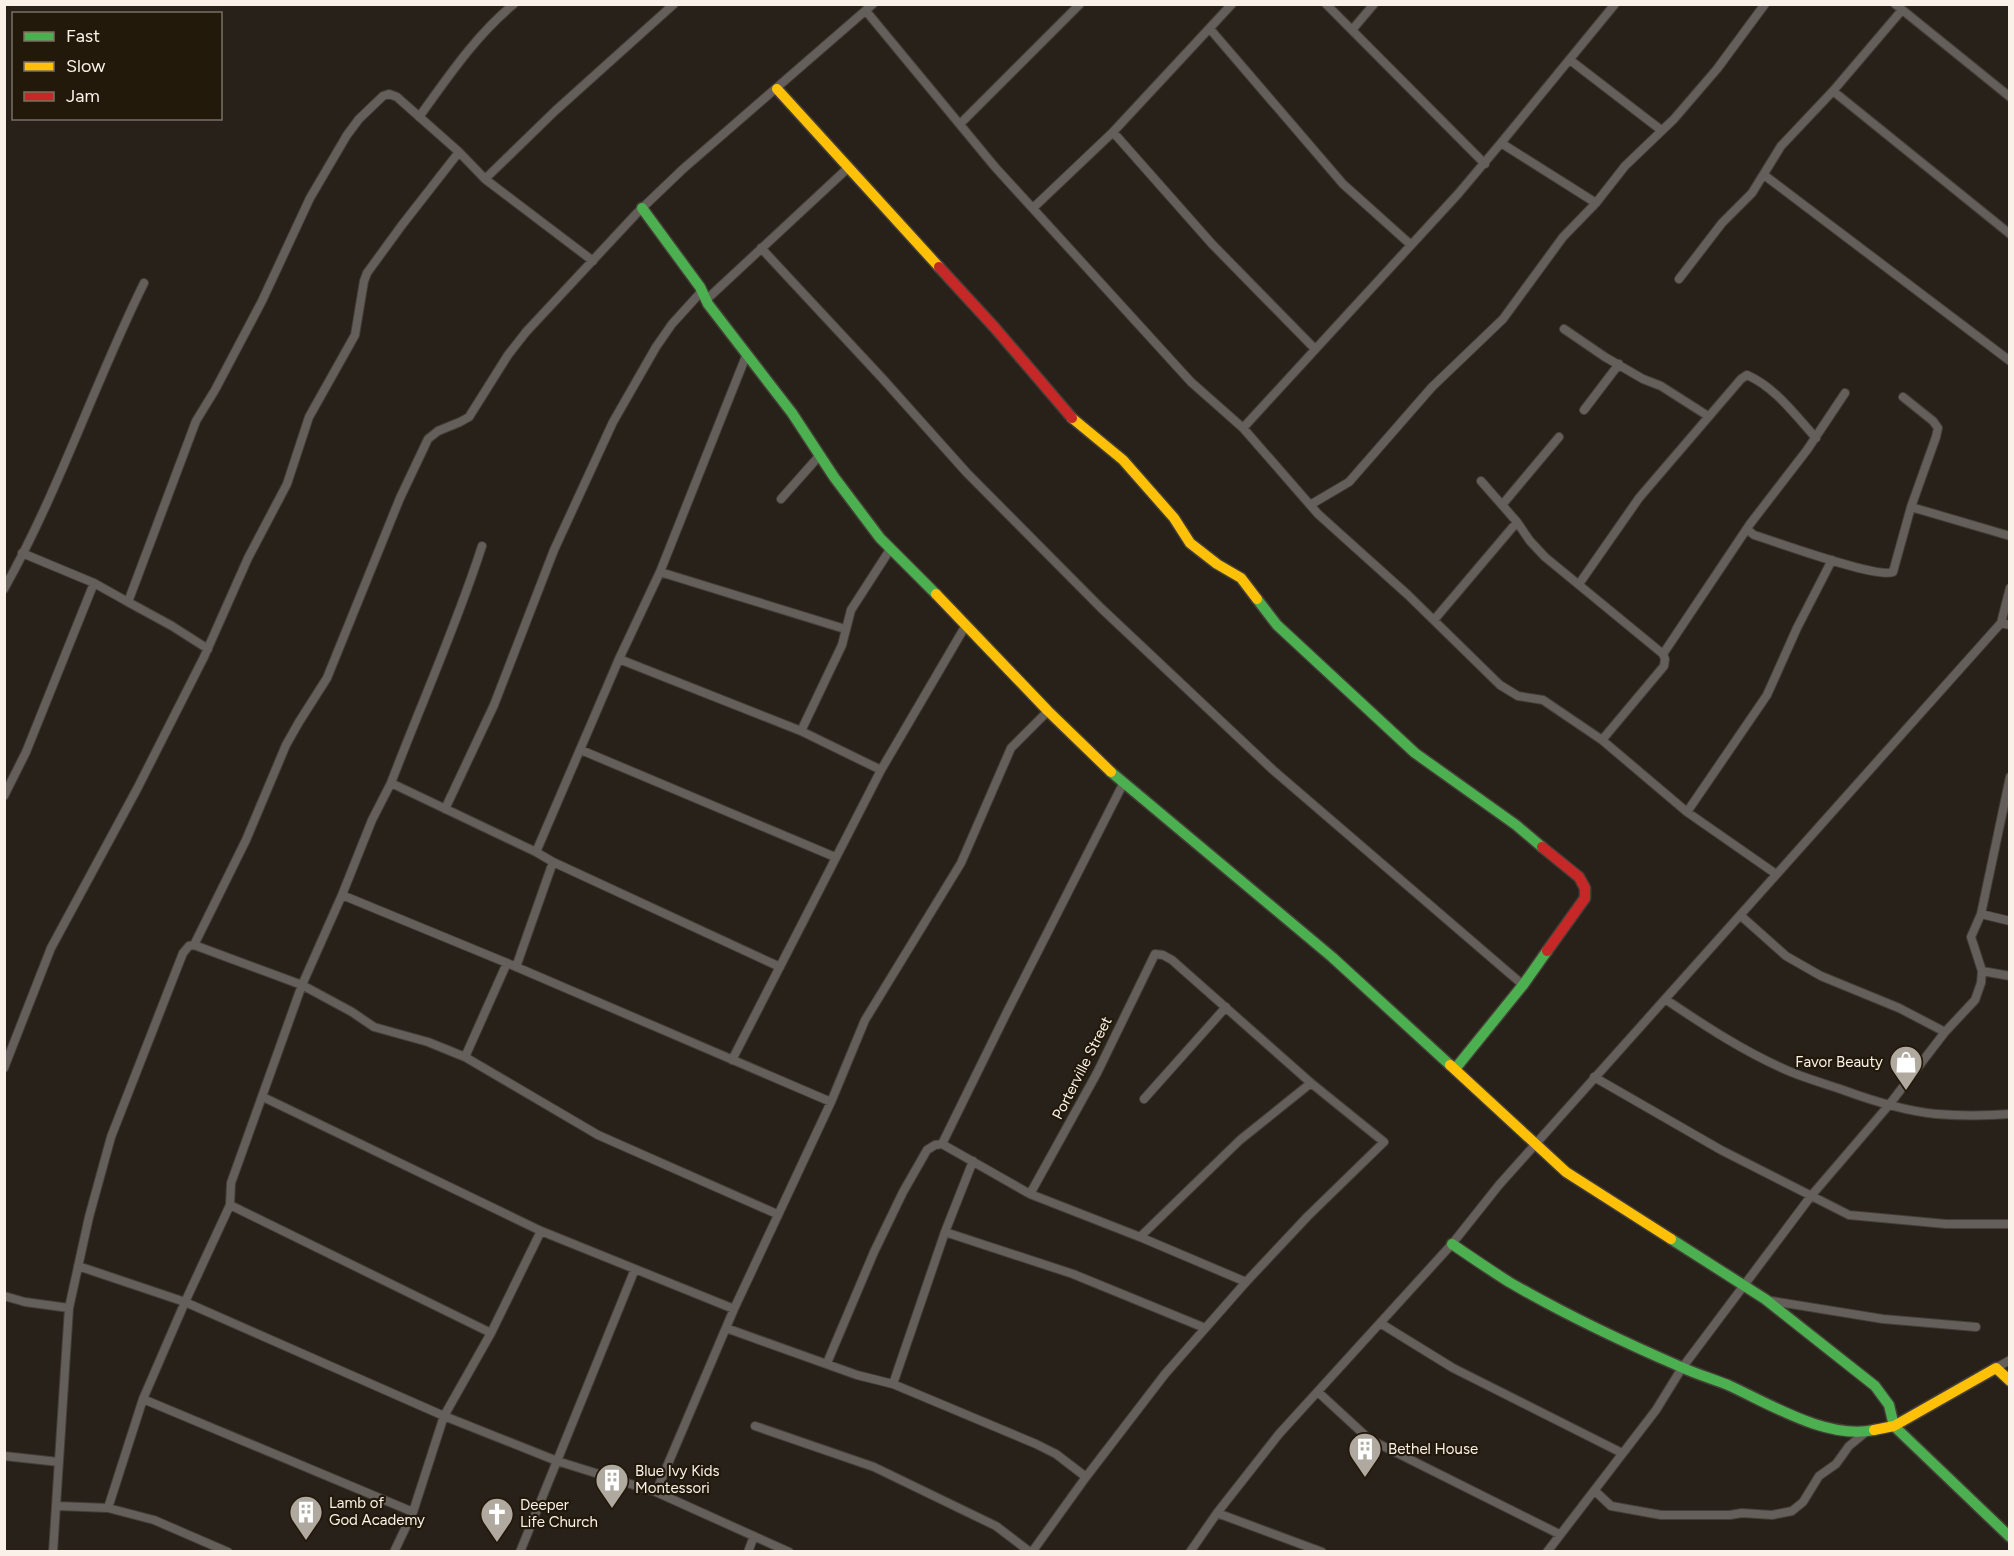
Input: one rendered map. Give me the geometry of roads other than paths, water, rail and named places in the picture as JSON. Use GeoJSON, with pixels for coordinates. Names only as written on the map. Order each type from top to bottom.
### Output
{"type":"FeatureCollection","features":[{"type":"Feature","properties":{"kind":"street"},"geometry":{"type":"LineString","coordinates":[[419,117],[461,59],[514,4]]}},
{"type":"Feature","properties":{"kind":"street"},"geometry":{"type":"LineString","coordinates":[[485,179],[674,4]]}},
{"type":"Feature","properties":{"kind":"street"},"geometry":{"type":"LineString","coordinates":[[194,945],[246,840],[286,745],[327,678],[400,498],[428,439],[438,431],[469,417],[520,340],[642,208],[683,169],[873,4]]}},
{"type":"Feature","properties":{"kind":"street"},"geometry":{"type":"LineString","coordinates":[[960,124],[1080,4]]}},
{"type":"Feature","properties":{"kind":"street"},"geometry":{"type":"LineString","coordinates":[[1033,208],[1113,132],[1232,4]]}},
{"type":"Feature","properties":{"kind":"street"},"geometry":{"type":"LineString","coordinates":[[1326,4],[1485,164]]}},
{"type":"Feature","properties":{"kind":"street"},"geometry":{"type":"LineString","coordinates":[[1352,30],[1374,4]]}},
{"type":"Feature","properties":{"kind":"street"},"geometry":{"type":"LineString","coordinates":[[1243,428],[1485,164],[1615,4]]}},
{"type":"Feature","properties":{"kind":"street"},"geometry":{"type":"LineString","coordinates":[[1310,505],[1349,482],[1432,387],[1503,320],[1563,237],[1596,203],[1625,166],[1674,119],[1717,69],[1765,4]]}},
{"type":"Feature","properties":{"kind":"street"},"geometry":{"type":"LineString","coordinates":[[1679,279],[1722,223],[1752,193],[1781,146],[1833,91],[1898,7],[2010,97]]}},
{"type":"Feature","properties":{"kind":"street"},"geometry":{"type":"LineString","coordinates":[[866,11],[1033,208],[1191,382],[1243,428],[1310,505],[1500,685],[1518,696],[1543,700],[1602,740],[1687,812],[1776,874]]}},
{"type":"Feature","properties":{"kind":"street"},"geometry":{"type":"LineString","coordinates":[[1209,29],[1343,184],[1411,245]]}},
{"type":"Feature","properties":{"kind":"street"},"geometry":{"type":"LineString","coordinates":[[1570,60],[1661,130]]}},
{"type":"Feature","properties":{"kind":"street"},"geometry":{"type":"LineString","coordinates":[[777,89],[995,328],[1069,416],[1123,460],[1174,518],[1190,543],[1217,564],[1241,578],[1278,625],[1416,753],[1516,825],[1579,876],[1585,888],[1585,898],[1523,986],[1455,1069]]}},
{"type":"Feature","properties":{"kind":"street"},"geometry":{"type":"LineString","coordinates":[[1833,91],[2010,234]]}},
{"type":"Feature","properties":{"kind":"street"},"geometry":{"type":"LineString","coordinates":[[128,602],[196,421],[262,301],[324,173],[359,119],[383,96],[389,94],[397,97],[459,152],[485,179],[593,261]]}},
{"type":"Feature","properties":{"kind":"street"},"geometry":{"type":"LineString","coordinates":[[1113,132],[1212,244],[1315,349]]}},
{"type":"Feature","properties":{"kind":"street"},"geometry":{"type":"LineString","coordinates":[[1501,143],[1596,203]]}},
{"type":"Feature","properties":{"kind":"street"},"geometry":{"type":"LineString","coordinates":[[4,1068],[51,948],[137,789],[208,649],[248,558],[287,484],[309,417],[356,335],[364,281],[402,225],[459,152]]}},
{"type":"Feature","properties":{"kind":"street"},"geometry":{"type":"LineString","coordinates":[[445,809],[494,705],[554,550],[613,422],[656,347],[672,324],[761,248],[849,167]]}},
{"type":"Feature","properties":{"kind":"street"},"geometry":{"type":"LineString","coordinates":[[1764,175],[2010,361]]}},
{"type":"Feature","properties":{"kind":"street"},"geometry":{"type":"LineString","coordinates":[[642,208],[746,356],[787,406],[870,525],[1048,711],[1124,784],[1332,957],[1566,1172],[1765,1299],[1875,1386],[1889,1405],[1894,1426],[2010,1537]]}},
{"type":"Feature","properties":{"kind":"street"},"geometry":{"type":"LineString","coordinates":[[761,248],[967,473],[1101,608],[1273,770],[1523,986]]}},
{"type":"Feature","properties":{"kind":"street"},"geometry":{"type":"LineString","coordinates":[[4,589],[41,520],[120,331],[144,283]]}},
{"type":"Feature","properties":{"kind":"street"},"geometry":{"type":"LineString","coordinates":[[1564,329],[1643,379],[1661,386],[1708,416]]}},
{"type":"Feature","properties":{"kind":"street"},"geometry":{"type":"LineString","coordinates":[[536,852],[619,659],[660,572],[746,356]]}},
{"type":"Feature","properties":{"kind":"street"},"geometry":{"type":"LineString","coordinates":[[1584,410],[1619,364]]}},
{"type":"Feature","properties":{"kind":"street"},"geometry":{"type":"LineString","coordinates":[[1579,584],[1639,498],[1741,379],[1748,375],[1755,378],[1778,397],[1816,438]]}},
{"type":"Feature","properties":{"kind":"street"},"geometry":{"type":"LineString","coordinates":[[1663,654],[1750,524],[1816,438],[1845,393]]}},
{"type":"Feature","properties":{"kind":"street"},"geometry":{"type":"LineString","coordinates":[[1748,530],[1754,535],[1832,560],[1882,574],[1893,572],[1911,507],[1938,429],[1933,421],[1903,397]]}},
{"type":"Feature","properties":{"kind":"street"},"geometry":{"type":"LineString","coordinates":[[1502,505],[1559,437]]}},
{"type":"Feature","properties":{"kind":"street"},"geometry":{"type":"LineString","coordinates":[[781,499],[820,455]]}},
{"type":"Feature","properties":{"kind":"street"},"geometry":{"type":"LineString","coordinates":[[1481,481],[1545,557],[1665,658],[1664,666],[1602,740]]}},
{"type":"Feature","properties":{"kind":"street"},"geometry":{"type":"LineString","coordinates":[[1911,507],[2010,536]]}},
{"type":"Feature","properties":{"kind":"street"},"geometry":{"type":"LineString","coordinates":[[1434,620],[1517,522]]}},
{"type":"Feature","properties":{"kind":"street"},"geometry":{"type":"LineString","coordinates":[[108,1508],[143,1400],[230,1205],[231,1183],[302,986],[372,820],[391,783],[453,629],[482,546]]}},
{"type":"Feature","properties":{"kind":"street"},"geometry":{"type":"LineString","coordinates":[[801,731],[842,645],[855,602],[891,548]]}},
{"type":"Feature","properties":{"kind":"street"},"geometry":{"type":"LineString","coordinates":[[22,554],[94,583],[172,626],[208,649]]}},
{"type":"Feature","properties":{"kind":"street"},"geometry":{"type":"LineString","coordinates":[[1687,812],[1767,695],[1797,628],[1832,560]]}},
{"type":"Feature","properties":{"kind":"street"},"geometry":{"type":"LineString","coordinates":[[660,572],[845,630]]}},
{"type":"Feature","properties":{"kind":"street"},"geometry":{"type":"LineString","coordinates":[[4,796],[26,752],[94,583]]}},
{"type":"Feature","properties":{"kind":"street"},"geometry":{"type":"LineString","coordinates":[[1190,1551],[1279,1434],[1452,1244],[1498,1185],[2001,623],[2010,588]]}},
{"type":"Feature","properties":{"kind":"street"},"geometry":{"type":"LineString","coordinates":[[2001,623],[2010,625]]}},
{"type":"Feature","properties":{"kind":"street"},"geometry":{"type":"LineString","coordinates":[[732,1060],[881,770],[966,625]]}},
{"type":"Feature","properties":{"kind":"street"},"geometry":{"type":"LineString","coordinates":[[619,659],[801,731],[881,770]]}},
{"type":"Feature","properties":{"kind":"street"},"geometry":{"type":"LineString","coordinates":[[656,1492],[726,1328],[831,1102],[865,1020],[961,863],[1011,748],[1048,711]]}},
{"type":"Feature","properties":{"kind":"street"},"geometry":{"type":"LineString","coordinates":[[581,750],[835,857]]}},
{"type":"Feature","properties":{"kind":"street"},"geometry":{"type":"LineString","coordinates":[[1547,1551],[1656,1410],[1682,1368],[1811,1196],[1889,1105],[1945,1032],[1975,1000],[1982,983],[1982,971],[1971,938],[1981,914],[2005,817],[2010,777]]}},
{"type":"Feature","properties":{"kind":"street"},"geometry":{"type":"LineString","coordinates":[[391,783],[553,862],[780,967]]}},
{"type":"Feature","properties":{"kind":"street"},"geometry":{"type":"LineString","coordinates":[[942,1144],[1124,784]]}},
{"type":"Feature","properties":{"kind":"street"},"geometry":{"type":"LineString","coordinates":[[516,967],[553,862]]}},
{"type":"Feature","properties":{"kind":"street"},"geometry":{"type":"LineString","coordinates":[[342,895],[831,1102]]}},
{"type":"Feature","properties":{"kind":"street"},"geometry":{"type":"LineString","coordinates":[[1981,914],[2010,921]]}},
{"type":"Feature","properties":{"kind":"street"},"geometry":{"type":"LineString","coordinates":[[1740,915],[1786,956],[1812,971],[1899,1008],[1945,1032]]}},
{"type":"Feature","properties":{"kind":"street"},"geometry":{"type":"LineString","coordinates":[[52,1551],[57,1506],[69,1308],[78,1266],[111,1137],[183,953],[189,946],[194,945],[302,986],[352,1012],[374,1027],[429,1042],[465,1057],[598,1135],[777,1214]]}},
{"type":"Feature","properties":{"kind":"street","name":"Porterville Street"},"geometry":{"type":"LineString","coordinates":[[1030,1194],[1097,1073],[1155,954],[1172,960],[1226,1007]]}},
{"type":"Feature","properties":{"kind":"street"},"geometry":{"type":"LineString","coordinates":[[465,1057],[507,963]]}},
{"type":"Feature","properties":{"kind":"street"},"geometry":{"type":"LineString","coordinates":[[1982,971],[2010,976]]}},
{"type":"Feature","properties":{"kind":"street"},"geometry":{"type":"LineString","coordinates":[[1665,999],[1712,1031],[1791,1072],[1889,1105],[1935,1114],[1982,1116],[2010,1114]]}},
{"type":"Feature","properties":{"kind":"street"},"geometry":{"type":"LineString","coordinates":[[755,1426],[874,1467],[996,1526],[1031,1551],[1165,1374],[1308,1216],[1384,1142],[1311,1083],[1226,1007],[1144,1099]]}},
{"type":"Feature","properties":{"kind":"street"},"geometry":{"type":"LineString","coordinates":[[1594,1077],[1721,1150],[1839,1212],[1864,1218],[1946,1224],[2010,1224]]}},
{"type":"Feature","properties":{"kind":"street"},"geometry":{"type":"LineString","coordinates":[[1140,1237],[1240,1140],[1311,1083]]}},
{"type":"Feature","properties":{"kind":"street"},"geometry":{"type":"LineString","coordinates":[[263,1097],[541,1231],[734,1310]]}},
{"type":"Feature","properties":{"kind":"street"},"geometry":{"type":"LineString","coordinates":[[827,1363],[874,1252],[903,1192],[927,1150],[935,1144],[942,1144],[1030,1194],[1246,1282]]}},
{"type":"Feature","properties":{"kind":"street"},"geometry":{"type":"LineString","coordinates":[[893,1384],[945,1232],[973,1161]]}},
{"type":"Feature","properties":{"kind":"street"},"geometry":{"type":"LineString","coordinates":[[230,1205],[491,1334]]}},
{"type":"Feature","properties":{"kind":"street"},"geometry":{"type":"LineString","coordinates":[[394,1551],[413,1512],[444,1416],[491,1334],[541,1231]]}},
{"type":"Feature","properties":{"kind":"street"},"geometry":{"type":"LineString","coordinates":[[945,1232],[1073,1274],[1205,1328]]}},
{"type":"Feature","properties":{"kind":"street"},"geometry":{"type":"LineString","coordinates":[[1452,1244],[1508,1281],[1571,1315],[1682,1368],[1727,1384],[1784,1412],[1832,1429],[1866,1432],[1894,1426],[2010,1360]]}},
{"type":"Feature","properties":{"kind":"street"},"geometry":{"type":"LineString","coordinates":[[78,1266],[185,1302],[444,1416],[557,1461],[656,1492],[789,1551]]}},
{"type":"Feature","properties":{"kind":"street"},"geometry":{"type":"LineString","coordinates":[[520,1551],[635,1269]]}},
{"type":"Feature","properties":{"kind":"street"},"geometry":{"type":"LineString","coordinates":[[4,1296],[25,1302],[69,1308]]}},
{"type":"Feature","properties":{"kind":"street"},"geometry":{"type":"LineString","coordinates":[[1765,1299],[1883,1319],[1976,1327]]}},
{"type":"Feature","properties":{"kind":"street"},"geometry":{"type":"LineString","coordinates":[[1380,1323],[1453,1368],[1622,1453]]}},
{"type":"Feature","properties":{"kind":"street"},"geometry":{"type":"LineString","coordinates":[[726,1328],[857,1375],[893,1384],[1036,1444],[1056,1454],[1086,1477]]}},
{"type":"Feature","properties":{"kind":"street"},"geometry":{"type":"LineString","coordinates":[[1996,1368],[2010,1381]]}},
{"type":"Feature","properties":{"kind":"street"},"geometry":{"type":"LineString","coordinates":[[1318,1392],[1369,1439],[1559,1534]]}},
{"type":"Feature","properties":{"kind":"street"},"geometry":{"type":"LineString","coordinates":[[143,1400],[413,1512]]}},
{"type":"Feature","properties":{"kind":"street"},"geometry":{"type":"LineString","coordinates":[[1595,1491],[1611,1506],[1661,1515],[1742,1513],[1772,1515],[1792,1511],[1803,1502],[1819,1476],[1836,1464],[1849,1446],[1866,1432]]}},
{"type":"Feature","properties":{"kind":"street"},"geometry":{"type":"LineString","coordinates":[[4,1456],[59,1462]]}},
{"type":"Feature","properties":{"kind":"street"},"geometry":{"type":"LineString","coordinates":[[57,1506],[108,1508],[154,1520],[212,1548],[228,1551]]}},
{"type":"Feature","properties":{"kind":"street"},"geometry":{"type":"LineString","coordinates":[[1217,1513],[1322,1551]]}},
{"type":"Feature","properties":{"kind":"street"},"geometry":{"type":"LineString","coordinates":[[748,1551],[754,1536]]}},
{"type":"Feature","properties":{"kind":"place","name":"Favor Beauty"},"geometry":{"type":"Point","coordinates":[1906,1091]}},
{"type":"Feature","properties":{"kind":"place","name":"Bethel House"},"geometry":{"type":"Point","coordinates":[1365,1478]}},
{"type":"Feature","properties":{"kind":"place","name":"Blue Ivy Kids Montessori"},"geometry":{"type":"Point","coordinates":[612,1509]}},
{"type":"Feature","properties":{"kind":"place","name":"Lamb of God Academy"},"geometry":{"type":"Point","coordinates":[306,1541]}},
{"type":"Feature","properties":{"kind":"place","name":"Deeper Life Church"},"geometry":{"type":"Point","coordinates":[497,1543]}}]}
